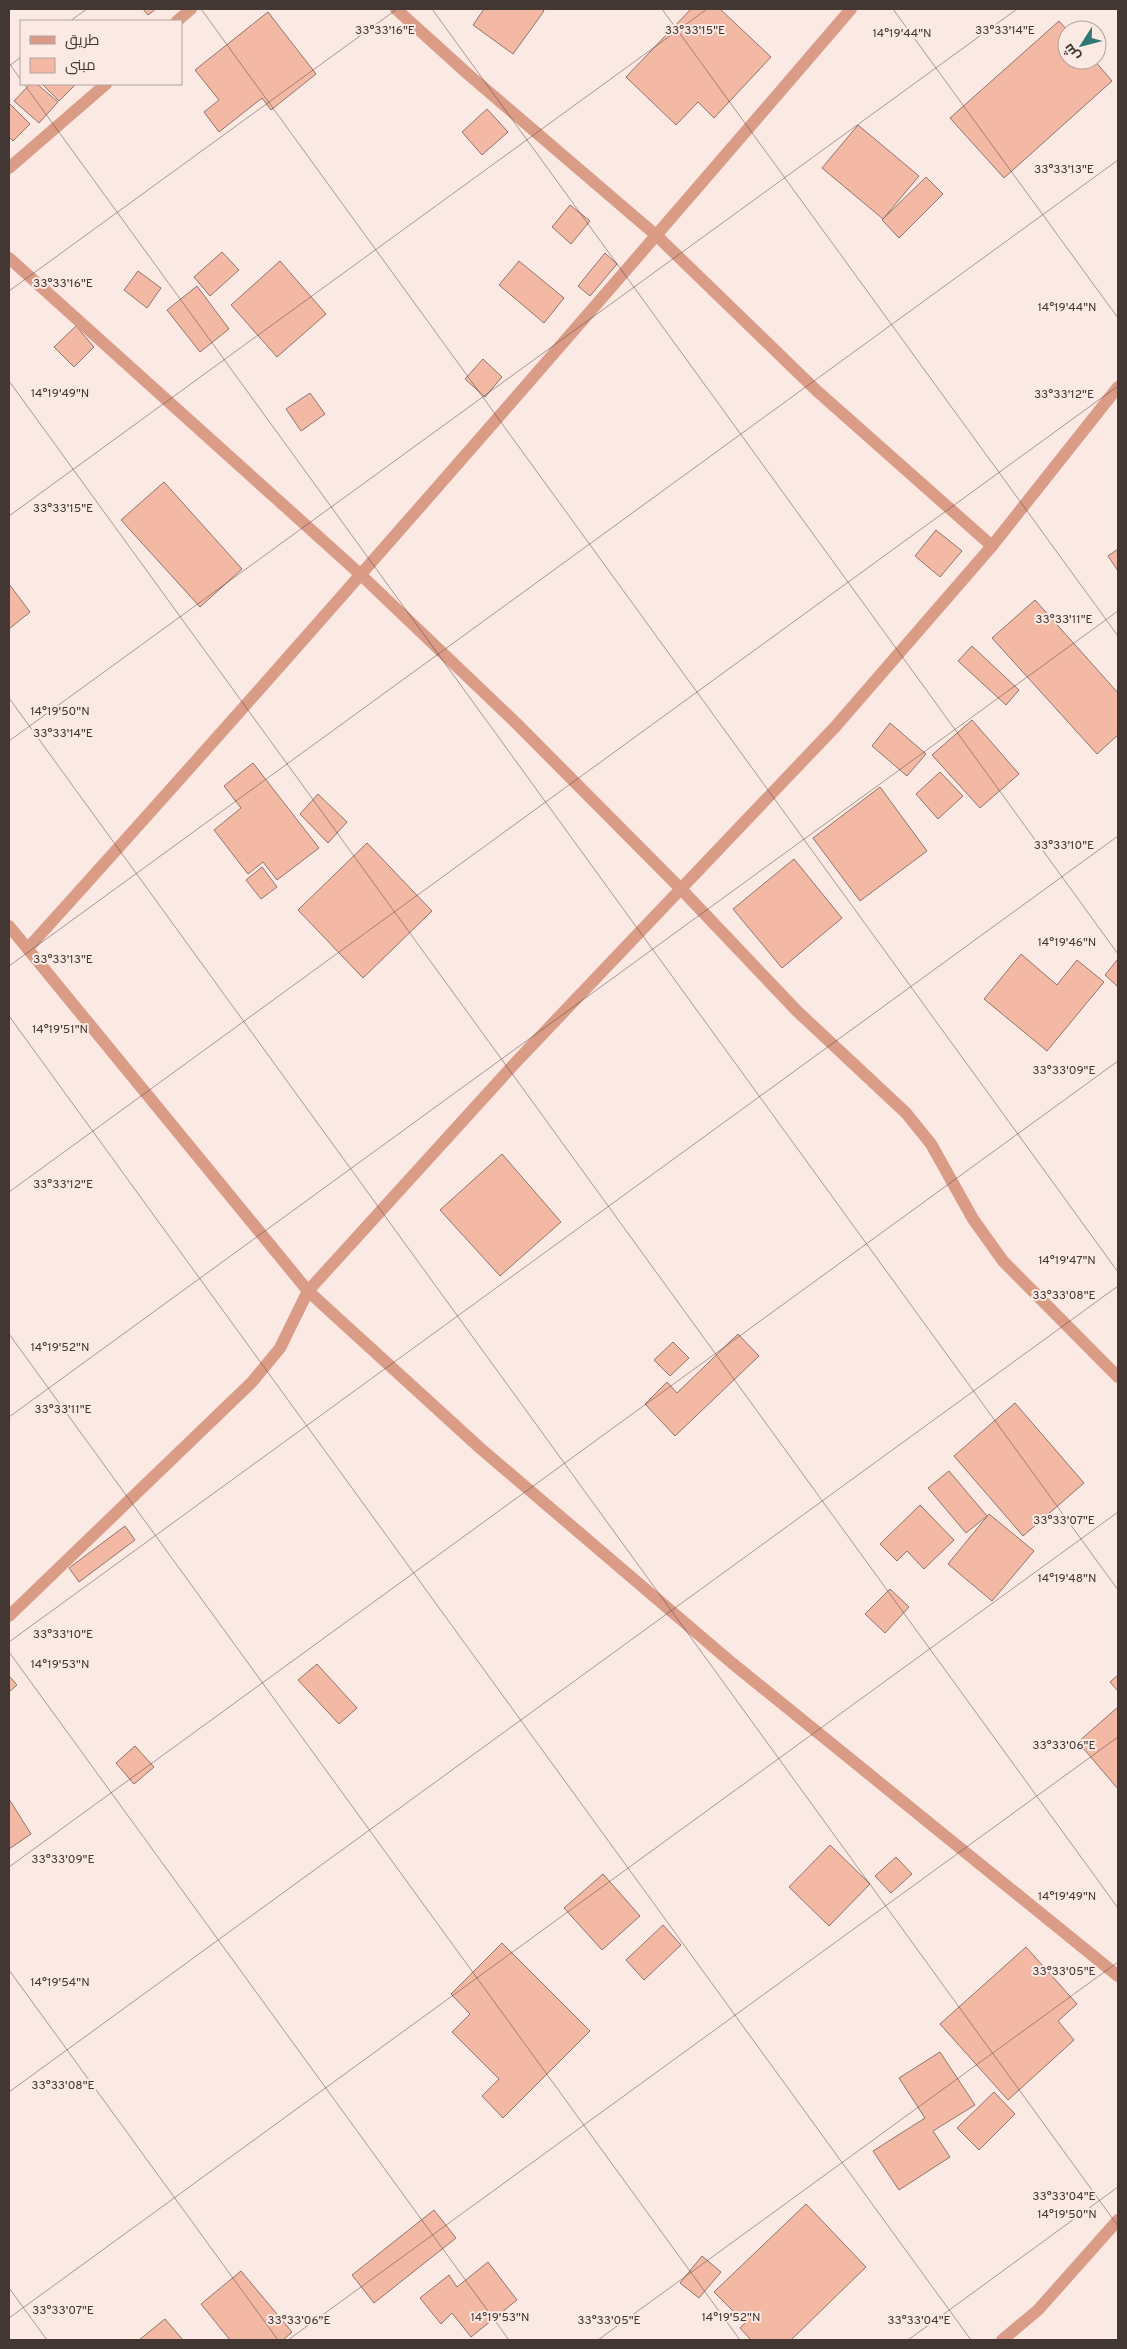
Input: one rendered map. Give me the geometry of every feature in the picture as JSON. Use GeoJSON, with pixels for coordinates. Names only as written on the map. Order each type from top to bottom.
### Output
{"type":"FeatureCollection","features":[{"type":"Feature","properties":{"kind":"street"},"geometry":{"type":"LineString","coordinates":[[178,20],[191,9]]}},
{"type":"Feature","properties":{"kind":"street"},"geometry":{"type":"LineString","coordinates":[[396,9],[469,75],[657,236],[817,391],[992,546]]}},
{"type":"Feature","properties":{"kind":"street"},"geometry":{"type":"LineString","coordinates":[[28,948],[198,760],[657,236],[851,9]]}},
{"type":"Feature","properties":{"kind":"street"},"geometry":{"type":"LineString","coordinates":[[9,168],[105,85]]}},
{"type":"Feature","properties":{"kind":"street"},"geometry":{"type":"LineString","coordinates":[[9,258],[360,574],[516,724],[681,889],[797,1011],[906,1113],[931,1144],[973,1219],[1003,1261],[1118,1377]]}},
{"type":"Feature","properties":{"kind":"street"},"geometry":{"type":"LineString","coordinates":[[9,1616],[252,1382],[280,1348],[308,1291],[516,1061],[836,727],[992,546],[1118,387]]}},
{"type":"Feature","properties":{"kind":"street"},"geometry":{"type":"LineString","coordinates":[[9,926],[308,1291],[480,1448],[732,1663],[1118,1976]]}},
{"type":"Feature","properties":{"kind":"street"},"geometry":{"type":"LineString","coordinates":[[1002,2340],[1038,2310],[1118,2220]]}},
{"type":"Feature","properties":{"kind":"building"},"geometry":{"type":"Polygon","coordinates":[[[143,9],[156,9],[148,15],[143,9]]]}},
{"type":"Feature","properties":{"kind":"building"},"geometry":{"type":"Polygon","coordinates":[[[484,9],[541,9],[544,11],[513,54],[473,25],[484,9]]]}},
{"type":"Feature","properties":{"kind":"building"},"geometry":{"type":"Polygon","coordinates":[[[691,9],[720,9],[771,57],[714,118],[698,102],[676,125],[626,77],[691,9]]]}},
{"type":"Feature","properties":{"kind":"building"},"geometry":{"type":"Polygon","coordinates":[[[268,12],[316,74],[271,110],[262,98],[219,132],[204,112],[219,100],[195,70],[268,12]]]}},
{"type":"Feature","properties":{"kind":"building"},"geometry":{"type":"Polygon","coordinates":[[[1057,23],[1057,70],[1103,70],[1112,81],[1004,178],[950,118],[1057,23]]]}},
{"type":"Feature","properties":{"kind":"building"},"geometry":{"type":"Polygon","coordinates":[[[29,85],[38,85],[58,102],[39,123],[14,101],[29,85]]]}},
{"type":"Feature","properties":{"kind":"building"},"geometry":{"type":"Polygon","coordinates":[[[43,85],[75,85],[59,101],[43,85]]]}},
{"type":"Feature","properties":{"kind":"building"},"geometry":{"type":"Polygon","coordinates":[[[9,103],[30,124],[13,141],[9,137],[9,103]]]}},
{"type":"Feature","properties":{"kind":"building"},"geometry":{"type":"Polygon","coordinates":[[[487,109],[508,132],[482,155],[462,132],[487,109]]]}},
{"type":"Feature","properties":{"kind":"building"},"geometry":{"type":"Polygon","coordinates":[[[858,125],[919,176],[883,219],[822,168],[858,125]]]}},
{"type":"Feature","properties":{"kind":"building"},"geometry":{"type":"Polygon","coordinates":[[[926,177],[943,194],[899,238],[882,220],[926,177]]]}},
{"type":"Feature","properties":{"kind":"building"},"geometry":{"type":"Polygon","coordinates":[[[570,205],[590,221],[571,244],[552,227],[570,205]]]}},
{"type":"Feature","properties":{"kind":"building"},"geometry":{"type":"Polygon","coordinates":[[[222,252],[239,270],[210,296],[194,277],[222,252]]]}},
{"type":"Feature","properties":{"kind":"building"},"geometry":{"type":"Polygon","coordinates":[[[605,253],[617,264],[590,296],[578,286],[605,253]]]}},
{"type":"Feature","properties":{"kind":"building"},"geometry":{"type":"Polygon","coordinates":[[[280,261],[326,314],[277,357],[231,305],[280,261]]]}},
{"type":"Feature","properties":{"kind":"building"},"geometry":{"type":"Polygon","coordinates":[[[519,261],[564,298],[544,323],[499,285],[519,261]]]}},
{"type":"Feature","properties":{"kind":"building"},"geometry":{"type":"Polygon","coordinates":[[[138,271],[161,288],[147,308],[124,290],[138,271]]]}},
{"type":"Feature","properties":{"kind":"building"},"geometry":{"type":"Polygon","coordinates":[[[197,286],[229,329],[200,352],[167,310],[197,286]]]}},
{"type":"Feature","properties":{"kind":"building"},"geometry":{"type":"Polygon","coordinates":[[[76,326],[94,347],[74,367],[54,347],[76,326]]]}},
{"type":"Feature","properties":{"kind":"building"},"geometry":{"type":"Polygon","coordinates":[[[483,359],[502,377],[485,397],[465,379],[483,359]]]}},
{"type":"Feature","properties":{"kind":"building"},"geometry":{"type":"Polygon","coordinates":[[[310,393],[325,414],[301,431],[286,409],[310,393]]]}},
{"type":"Feature","properties":{"kind":"building"},"geometry":{"type":"Polygon","coordinates":[[[164,482],[242,569],[200,607],[121,520],[164,482]]]}},
{"type":"Feature","properties":{"kind":"building"},"geometry":{"type":"Polygon","coordinates":[[[936,530],[962,551],[940,577],[915,556],[936,530]]]}},
{"type":"Feature","properties":{"kind":"building"},"geometry":{"type":"Polygon","coordinates":[[[1118,549],[1118,571],[1108,556],[1118,549]]]}},
{"type":"Feature","properties":{"kind":"building"},"geometry":{"type":"Polygon","coordinates":[[[9,584],[30,612],[9,629],[9,584]]]}},
{"type":"Feature","properties":{"kind":"building"},"geometry":{"type":"Polygon","coordinates":[[[1035,600],[1118,693],[1118,735],[1097,754],[992,638],[1035,600]]]}},
{"type":"Feature","properties":{"kind":"building"},"geometry":{"type":"Polygon","coordinates":[[[972,646],[1019,690],[1006,705],[958,661],[972,646]]]}},
{"type":"Feature","properties":{"kind":"building"},"geometry":{"type":"Polygon","coordinates":[[[972,720],[1019,774],[980,808],[932,755],[972,720]]]}},
{"type":"Feature","properties":{"kind":"building"},"geometry":{"type":"Polygon","coordinates":[[[890,723],[926,754],[907,776],[872,746],[890,723]]]}},
{"type":"Feature","properties":{"kind":"building"},"geometry":{"type":"Polygon","coordinates":[[[253,763],[319,848],[277,880],[263,862],[248,874],[214,830],[241,808],[224,786],[253,763]]]}},
{"type":"Feature","properties":{"kind":"building"},"geometry":{"type":"Polygon","coordinates":[[[940,772],[963,796],[938,819],[916,794],[940,772]]]}},
{"type":"Feature","properties":{"kind":"building"},"geometry":{"type":"Polygon","coordinates":[[[880,787],[927,851],[860,901],[813,838],[880,787]]]}},
{"type":"Feature","properties":{"kind":"building"},"geometry":{"type":"Polygon","coordinates":[[[318,794],[347,822],[328,843],[300,814],[318,794]]]}},
{"type":"Feature","properties":{"kind":"building"},"geometry":{"type":"Polygon","coordinates":[[[367,843],[432,911],[363,978],[298,910],[367,843]]]}},
{"type":"Feature","properties":{"kind":"building"},"geometry":{"type":"Polygon","coordinates":[[[794,859],[842,918],[782,968],[733,909],[794,859]]]}},
{"type":"Feature","properties":{"kind":"building"},"geometry":{"type":"Polygon","coordinates":[[[262,867],[277,887],[261,899],[246,880],[262,867]]]}},
{"type":"Feature","properties":{"kind":"building"},"geometry":{"type":"Polygon","coordinates":[[[1021,954],[1057,985],[1077,960],[1104,982],[1047,1051],[984,999],[1021,954]]]}},
{"type":"Feature","properties":{"kind":"building"},"geometry":{"type":"Polygon","coordinates":[[[1118,959],[1118,987],[1105,975],[1118,959]]]}},
{"type":"Feature","properties":{"kind":"building"},"geometry":{"type":"Polygon","coordinates":[[[502,1154],[561,1222],[500,1276],[440,1210],[502,1154]]]}},
{"type":"Feature","properties":{"kind":"building"},"geometry":{"type":"Polygon","coordinates":[[[738,1334],[759,1356],[675,1436],[645,1404],[667,1382],[677,1393],[738,1334]]]}},
{"type":"Feature","properties":{"kind":"building"},"geometry":{"type":"Polygon","coordinates":[[[673,1342],[689,1358],[670,1376],[654,1360],[673,1342]]]}},
{"type":"Feature","properties":{"kind":"building"},"geometry":{"type":"Polygon","coordinates":[[[1015,1403],[1084,1483],[1023,1536],[954,1456],[1015,1403]]]}},
{"type":"Feature","properties":{"kind":"building"},"geometry":{"type":"Polygon","coordinates":[[[949,1471],[987,1516],[966,1533],[928,1488],[949,1471]]]}},
{"type":"Feature","properties":{"kind":"building"},"geometry":{"type":"Polygon","coordinates":[[[920,1505],[954,1540],[924,1569],[907,1551],[897,1561],[880,1544],[920,1505]]]}},
{"type":"Feature","properties":{"kind":"building"},"geometry":{"type":"Polygon","coordinates":[[[989,1514],[1034,1551],[992,1601],[948,1564],[989,1514]]]}},
{"type":"Feature","properties":{"kind":"building"},"geometry":{"type":"Polygon","coordinates":[[[125,1526],[135,1540],[79,1582],[69,1568],[125,1526]]]}},
{"type":"Feature","properties":{"kind":"building"},"geometry":{"type":"Polygon","coordinates":[[[890,1589],[909,1607],[885,1633],[865,1614],[890,1589]]]}},
{"type":"Feature","properties":{"kind":"building"},"geometry":{"type":"Polygon","coordinates":[[[317,1664],[357,1708],[339,1724],[298,1680],[317,1664]]]}},
{"type":"Feature","properties":{"kind":"building"},"geometry":{"type":"Polygon","coordinates":[[[1118,1675],[1118,1691],[1110,1682],[1118,1675]]]}},
{"type":"Feature","properties":{"kind":"building"},"geometry":{"type":"Polygon","coordinates":[[[9,1676],[17,1685],[9,1692],[9,1676]]]}},
{"type":"Feature","properties":{"kind":"building"},"geometry":{"type":"Polygon","coordinates":[[[1118,1707],[1118,1789],[1078,1742],[1118,1707]]]}},
{"type":"Feature","properties":{"kind":"building"},"geometry":{"type":"Polygon","coordinates":[[[135,1746],[154,1767],[134,1784],[116,1763],[135,1746]]]}},
{"type":"Feature","properties":{"kind":"building"},"geometry":{"type":"Polygon","coordinates":[[[9,1799],[31,1834],[9,1849],[9,1799]]]}},
{"type":"Feature","properties":{"kind":"building"},"geometry":{"type":"Polygon","coordinates":[[[830,1845],[870,1884],[829,1926],[789,1887],[830,1845]]]}},
{"type":"Feature","properties":{"kind":"building"},"geometry":{"type":"Polygon","coordinates":[[[896,1857],[912,1874],[891,1893],[875,1876],[896,1857]]]}},
{"type":"Feature","properties":{"kind":"building"},"geometry":{"type":"Polygon","coordinates":[[[603,1874],[640,1916],[602,1950],[564,1908],[603,1874]]]}},
{"type":"Feature","properties":{"kind":"building"},"geometry":{"type":"Polygon","coordinates":[[[663,1925],[681,1945],[644,1980],[626,1960],[663,1925]]]}},
{"type":"Feature","properties":{"kind":"building"},"geometry":{"type":"Polygon","coordinates":[[[502,1943],[590,2031],[503,2118],[482,2096],[499,2079],[452,2032],[470,2014],[451,1994],[502,1943]]]}},
{"type":"Feature","properties":{"kind":"building"},"geometry":{"type":"Polygon","coordinates":[[[1026,1947],[1077,2004],[1058,2021],[1074,2040],[1008,2100],[940,2024],[1026,1947]]]}},
{"type":"Feature","properties":{"kind":"building"},"geometry":{"type":"Polygon","coordinates":[[[940,2052],[975,2105],[933,2131],[950,2157],[899,2190],[873,2151],[925,2118],[899,2078],[940,2052]]]}},
{"type":"Feature","properties":{"kind":"building"},"geometry":{"type":"Polygon","coordinates":[[[994,2092],[1015,2114],[979,2150],[957,2128],[994,2092]]]}},
{"type":"Feature","properties":{"kind":"building"},"geometry":{"type":"Polygon","coordinates":[[[806,2204],[866,2267],[791,2340],[751,2340],[740,2328],[745,2323],[714,2292],[806,2204]]]}},
{"type":"Feature","properties":{"kind":"building"},"geometry":{"type":"Polygon","coordinates":[[[434,2210],[456,2238],[374,2303],[352,2275],[434,2210]]]}},
{"type":"Feature","properties":{"kind":"building"},"geometry":{"type":"Polygon","coordinates":[[[702,2256],[721,2272],[699,2298],[680,2283],[702,2256]]]}},
{"type":"Feature","properties":{"kind":"building"},"geometry":{"type":"Polygon","coordinates":[[[488,2262],[517,2300],[471,2337],[452,2313],[441,2324],[420,2298],[449,2275],[457,2287],[488,2262]]]}},
{"type":"Feature","properties":{"kind":"building"},"geometry":{"type":"Polygon","coordinates":[[[241,2271],[292,2332],[283,2340],[230,2340],[201,2304],[241,2271]]]}},
{"type":"Feature","properties":{"kind":"building"},"geometry":{"type":"Polygon","coordinates":[[[165,2319],[183,2340],[139,2340],[165,2319]]]}}]}
